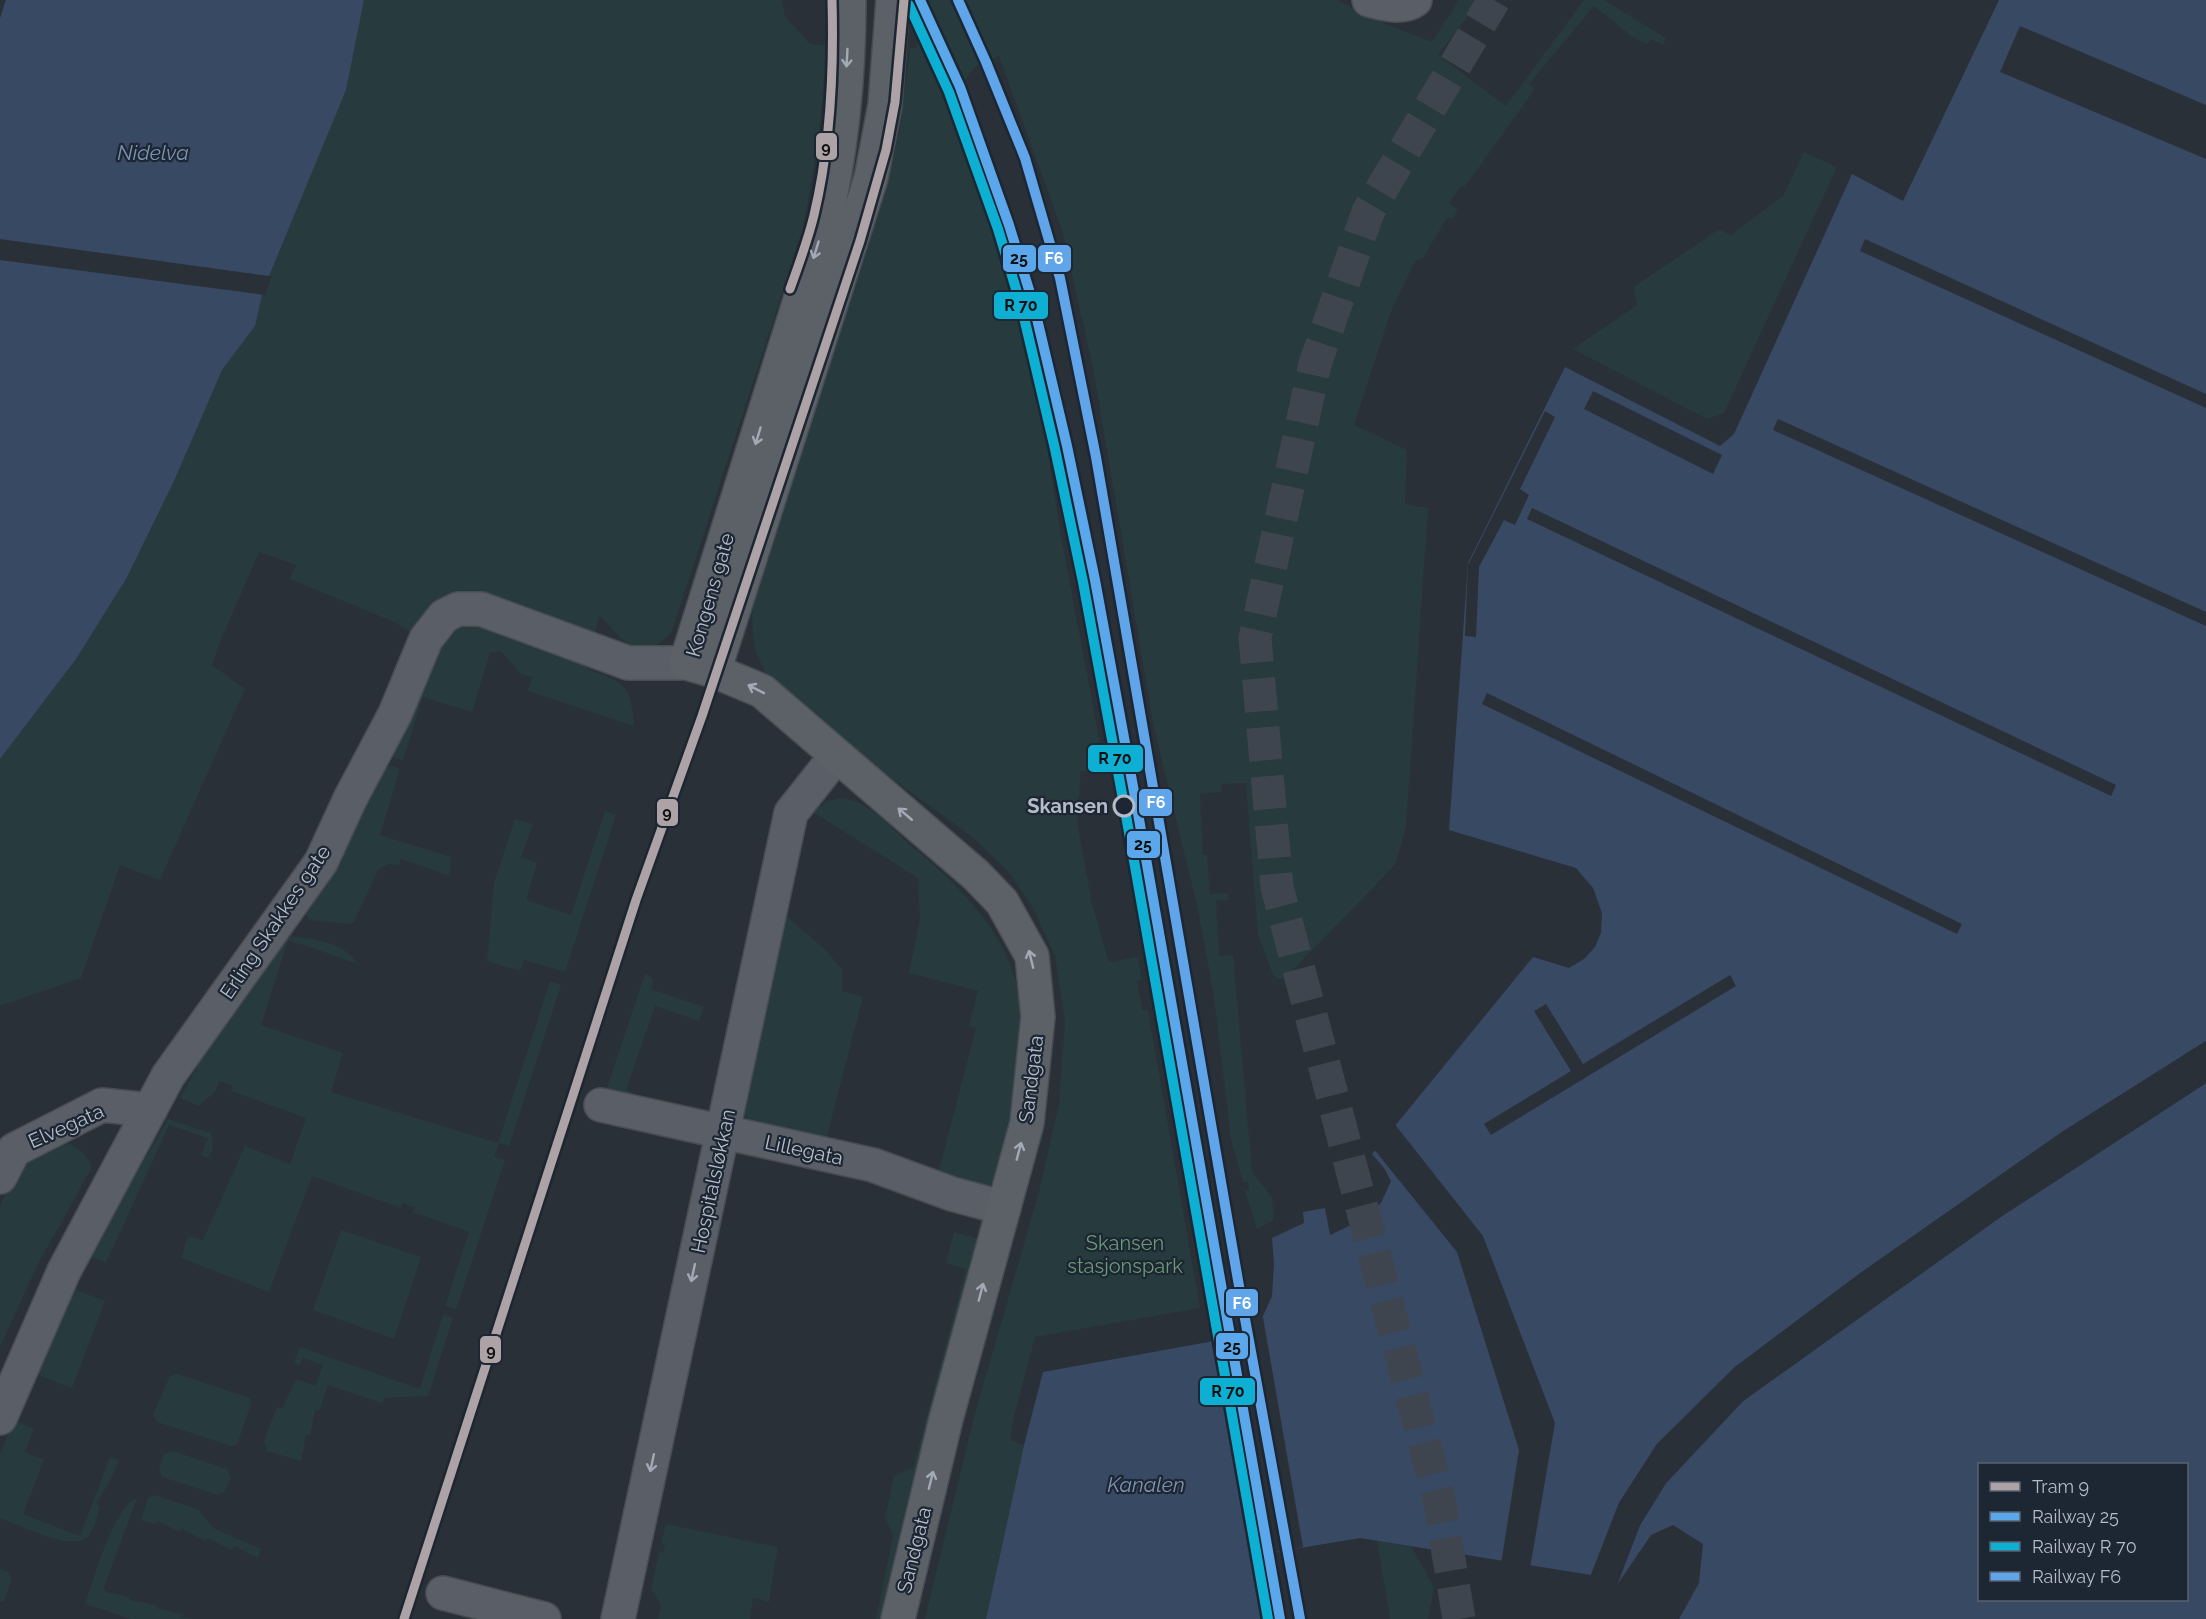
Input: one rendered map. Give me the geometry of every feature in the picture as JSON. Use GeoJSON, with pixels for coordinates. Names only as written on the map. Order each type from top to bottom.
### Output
{"type":"FeatureCollection","features":[{"type":"Feature","properties":{"kind":"main road","name":"Kongens gate"},"geometry":{"type":"LineString","coordinates":[[700,667],[836,177],[843,131],[849,0]]}},
{"type":"Feature","properties":{"kind":"main road","name":"Kongens gate"},"geometry":{"type":"LineString","coordinates":[[700,667],[871,178],[885,105],[893,0]]}},
{"type":"Feature","properties":{"kind":"main road","name":"Sandgata"},"geometry":{"type":"LineString","coordinates":[[700,667],[762,691],[976,875],[1002,902],[1032,956],[1038,1017],[1027,1123],[946,1419],[898,1619]]}},
{"type":"Feature","properties":{"kind":"street"},"geometry":{"type":"LineString","coordinates":[[1369,0],[1385,4],[1413,2]]}},
{"type":"Feature","properties":{"kind":"street","name":"Erling Skakkes gate"},"geometry":{"type":"LineString","coordinates":[[0,1418],[63,1271],[168,1076],[321,862],[350,799],[395,714],[426,639],[444,616],[458,609],[481,609],[628,663],[700,667]]}},
{"type":"Feature","properties":{"kind":"street","name":"Hospitalsløkkan"},"geometry":{"type":"LineString","coordinates":[[618,1619],[791,813],[836,756]]}},
{"type":"Feature","properties":{"kind":"street","name":"Elvegata"},"geometry":{"type":"LineString","coordinates":[[0,1177],[14,1150],[102,1105],[150,1110]]}},
{"type":"Feature","properties":{"kind":"street","name":"Lillegata"},"geometry":{"type":"LineString","coordinates":[[601,1105],[873,1165],[951,1194],[1004,1208]]}},
{"type":"Feature","properties":{"kind":"street"},"geometry":{"type":"LineString","coordinates":[[443,1593],[544,1619]]}},
{"type":"Feature","properties":{"kind":"green space"},"geometry":{"type":"Polygon","coordinates":[[[364,0],[782,0],[785,16],[809,43],[826,46],[818,139],[802,232],[672,631],[659,643],[649,647],[637,647],[623,640],[599,616],[587,669],[610,678],[624,687],[631,701],[634,726],[528,691],[532,677],[521,674],[501,651],[490,653],[472,712],[423,697],[403,760],[391,757],[436,647],[394,622],[290,579],[296,565],[259,552],[212,665],[245,689],[160,880],[120,865],[81,978],[0,1006],[0,759],[359,24],[364,0]]]}},
{"type":"Feature","properties":{"kind":"green space","name":"Skansen stasjonspark"},"geometry":{"type":"Polygon","coordinates":[[[927,0],[1338,0],[1370,18],[1432,42],[1459,0],[1480,0],[1438,55],[1506,106],[1584,0],[1604,0],[1666,38],[1663,45],[1651,39],[1647,44],[1634,38],[1594,6],[1529,84],[1535,89],[1464,188],[1461,186],[1449,203],[1458,210],[1453,218],[1447,218],[1423,258],[1415,261],[1390,314],[1354,425],[1407,450],[1405,504],[1428,508],[1406,827],[1395,865],[1284,979],[1278,979],[1273,975],[1258,935],[1246,783],[1222,784],[1221,792],[1200,794],[1203,855],[1207,855],[1210,894],[1228,893],[1229,899],[1216,901],[1219,956],[1233,955],[1252,1172],[1272,1197],[1274,1220],[1257,1229],[1245,1191],[1249,1190],[1248,1182],[1243,1182],[1231,1140],[1214,996],[1197,905],[1154,728],[1093,368],[1062,230],[999,56],[975,67],[949,101],[1005,253],[1036,376],[1061,536],[1103,759],[1093,771],[1081,771],[1077,822],[1092,904],[1109,962],[1138,957],[1142,979],[1137,981],[1142,1010],[1148,1010],[1200,1308],[1035,1337],[1013,1420],[1010,1440],[1024,1445],[986,1619],[925,1619],[974,1417],[1039,1192],[1059,1104],[1065,1021],[1055,956],[1033,908],[1007,870],[971,836],[854,751],[768,679],[756,652],[752,614],[758,582],[887,185],[900,127],[910,48],[916,48],[927,0]]]}},
{"type":"Feature","properties":{"kind":"green space"},"geometry":{"type":"Polygon","coordinates":[[[1804,152],[1837,167],[1724,413],[1707,419],[1573,349],[1637,305],[1634,287],[1719,229],[1731,235],[1783,196],[1804,152]]]}},
{"type":"Feature","properties":{"kind":"green space"},"geometry":{"type":"Polygon","coordinates":[[[392,766],[400,769],[380,835],[451,857],[450,876],[401,859],[399,865],[389,864],[378,870],[354,922],[348,924],[309,920],[303,908],[349,843],[383,767],[392,766]]]}},
{"type":"Feature","properties":{"kind":"green space"},"geometry":{"type":"Polygon","coordinates":[[[840,798],[860,804],[870,810],[951,881],[983,917],[997,937],[1008,959],[1021,1007],[1022,1034],[1010,1140],[996,1183],[975,1185],[938,1174],[976,1028],[969,1026],[978,991],[909,973],[920,919],[918,878],[813,812],[828,801],[840,798]]]}},
{"type":"Feature","properties":{"kind":"green space"},"geometry":{"type":"Polygon","coordinates":[[[605,811],[616,815],[565,972],[524,960],[520,971],[487,961],[494,883],[515,819],[533,824],[521,857],[537,863],[526,900],[571,915],[605,811]]]}},
{"type":"Feature","properties":{"kind":"green space"},"geometry":{"type":"Polygon","coordinates":[[[784,914],[827,951],[842,970],[842,991],[863,997],[827,1136],[828,1144],[752,1123],[742,1114],[784,914]]]}},
{"type":"Feature","properties":{"kind":"green space"},"geometry":{"type":"Polygon","coordinates":[[[289,937],[307,938],[337,946],[353,957],[357,964],[288,941],[261,1025],[343,1053],[331,1092],[498,1143],[550,981],[561,985],[509,1146],[499,1143],[494,1156],[505,1160],[456,1310],[445,1306],[469,1232],[413,1212],[415,1208],[403,1203],[401,1208],[312,1176],[269,1292],[181,1258],[188,1236],[203,1240],[245,1146],[290,1164],[306,1118],[231,1091],[233,1086],[219,1081],[215,1092],[199,1106],[180,1098],[200,1062],[279,944],[289,937]]]}},
{"type":"Feature","properties":{"kind":"green space"},"geometry":{"type":"Polygon","coordinates":[[[645,974],[653,981],[651,989],[704,1007],[699,1021],[655,1006],[626,1090],[633,1092],[632,1095],[607,1088],[645,974]]]}},
{"type":"Feature","properties":{"kind":"green space"},"geometry":{"type":"Polygon","coordinates":[[[168,1119],[211,1133],[213,1149],[208,1158],[201,1155],[208,1138],[169,1125],[106,1263],[89,1256],[168,1119]]]}},
{"type":"Feature","properties":{"kind":"green space"},"geometry":{"type":"Polygon","coordinates":[[[71,1144],[84,1154],[92,1167],[38,1264],[0,1347],[0,1207],[11,1184],[26,1165],[46,1151],[71,1144]]]}},
{"type":"Feature","properties":{"kind":"green space"},"geometry":{"type":"Polygon","coordinates":[[[341,1230],[421,1257],[394,1339],[313,1310],[341,1230]]]}},
{"type":"Feature","properties":{"kind":"green space"},"geometry":{"type":"Polygon","coordinates":[[[954,1232],[984,1240],[891,1619],[876,1619],[893,1536],[885,1518],[894,1476],[913,1468],[966,1269],[946,1263],[954,1232]]]}},
{"type":"Feature","properties":{"kind":"green space"},"geometry":{"type":"Polygon","coordinates":[[[74,1289],[105,1301],[72,1388],[35,1374],[74,1289]]]}},
{"type":"Feature","properties":{"kind":"green space"},"geometry":{"type":"Polygon","coordinates":[[[443,1314],[453,1318],[428,1396],[385,1398],[382,1403],[328,1385],[319,1411],[315,1410],[310,1435],[306,1435],[301,1461],[267,1451],[264,1440],[277,1407],[282,1409],[296,1379],[316,1386],[323,1365],[303,1358],[299,1366],[294,1362],[300,1347],[420,1389],[443,1314]]]}},
{"type":"Feature","properties":{"kind":"green space"},"geometry":{"type":"Polygon","coordinates":[[[175,1373],[250,1398],[251,1404],[237,1445],[231,1446],[157,1422],[153,1414],[169,1378],[175,1373]]]}},
{"type":"Feature","properties":{"kind":"green space"},"geometry":{"type":"Polygon","coordinates":[[[14,1421],[34,1428],[25,1452],[44,1460],[23,1514],[80,1536],[110,1457],[119,1460],[109,1483],[96,1503],[100,1507],[87,1537],[80,1541],[58,1539],[0,1518],[0,1454],[14,1421]]]}},
{"type":"Feature","properties":{"kind":"green space"},"geometry":{"type":"Polygon","coordinates":[[[173,1451],[227,1469],[231,1478],[225,1492],[218,1495],[162,1477],[159,1468],[164,1454],[173,1451]]]}},
{"type":"Feature","properties":{"kind":"green space"},"geometry":{"type":"Polygon","coordinates":[[[154,1495],[198,1509],[213,1528],[261,1549],[258,1558],[234,1546],[232,1550],[208,1538],[206,1541],[182,1529],[180,1532],[157,1521],[155,1524],[141,1520],[148,1498],[154,1495]]]}},
{"type":"Feature","properties":{"kind":"green space"},"geometry":{"type":"Polygon","coordinates":[[[137,1498],[104,1587],[106,1592],[131,1597],[130,1600],[156,1605],[156,1608],[193,1619],[131,1619],[85,1604],[112,1529],[128,1504],[137,1498]]]}},
{"type":"Feature","properties":{"kind":"green space"},"geometry":{"type":"Polygon","coordinates":[[[666,1524],[778,1547],[769,1602],[753,1598],[750,1619],[658,1619],[661,1605],[651,1589],[659,1552],[663,1553],[665,1544],[661,1543],[666,1524]]]}},
{"type":"Feature","properties":{"kind":"green space"},"geometry":{"type":"Polygon","coordinates":[[[1377,1541],[1411,1546],[1434,1587],[1428,1619],[1390,1619],[1377,1541]]]}},
{"type":"Feature","properties":{"kind":"green space"},"geometry":{"type":"Polygon","coordinates":[[[0,1569],[9,1572],[12,1579],[4,1602],[0,1601],[0,1569]]]}},
{"type":"Feature","properties":{"kind":"water","name":"Nidelva"},"geometry":{"type":"Polygon","coordinates":[[[6,0],[364,0],[346,90],[269,276],[255,326],[222,370],[174,481],[126,579],[76,659],[0,759],[0,18],[6,0]]]}},
{"type":"Feature","properties":{"kind":"water","name":"Kanalen"},"geometry":{"type":"Polygon","coordinates":[[[1999,0],[2206,0],[2206,1041],[2062,1132],[1859,1274],[1735,1367],[1657,1444],[1619,1503],[1591,1575],[1360,1538],[1252,1556],[1264,1619],[986,1619],[1024,1445],[1043,1372],[1214,1341],[1263,1316],[1272,1296],[1274,1264],[1272,1238],[1304,1223],[1303,1212],[1325,1208],[1330,1235],[1364,1219],[1381,1203],[1391,1181],[1372,1154],[1533,957],[1569,968],[1584,959],[1595,947],[1601,933],[1602,913],[1593,888],[1576,868],[1449,830],[1468,563],[1565,367],[1720,446],[1734,434],[1852,174],[1903,201],[1999,0]]]}},
{"type":"Feature","properties":{"kind":"water"},"geometry":{"type":"Polygon","coordinates":[[[2206,1083],[2206,1619],[1679,1619],[1699,1583],[1703,1544],[1673,1525],[1651,1535],[1617,1585],[1640,1525],[1666,1483],[1743,1401],[2002,1216],[2206,1083]]]}},
{"type":"Feature","properties":{"kind":"pier"},"geometry":{"type":"Polygon","coordinates":[[[2020,26],[2206,105],[2206,159],[2000,72],[2020,26]]]}},
{"type":"Feature","properties":{"kind":"pier"},"geometry":{"type":"Polygon","coordinates":[[[0,239],[272,276],[265,295],[0,260],[0,239]]]}},
{"type":"Feature","properties":{"kind":"pier"},"geometry":{"type":"Polygon","coordinates":[[[1865,239],[2206,394],[2206,408],[1860,251],[1865,239]]]}},
{"type":"Feature","properties":{"kind":"pier"},"geometry":{"type":"Polygon","coordinates":[[[1593,391],[1722,455],[1713,474],[1584,409],[1593,391]]]}},
{"type":"Feature","properties":{"kind":"pier"},"geometry":{"type":"Polygon","coordinates":[[[1545,411],[1555,417],[1520,489],[1529,495],[1515,525],[1504,520],[1479,567],[1476,637],[1465,636],[1468,565],[1545,411]]]}},
{"type":"Feature","properties":{"kind":"pier"},"geometry":{"type":"Polygon","coordinates":[[[1778,419],[2206,612],[2206,626],[1773,430],[1778,419]]]}},
{"type":"Feature","properties":{"kind":"pier"},"geometry":{"type":"Polygon","coordinates":[[[1532,508],[2116,785],[2111,796],[1527,519],[1532,508]]]}},
{"type":"Feature","properties":{"kind":"pier"},"geometry":{"type":"Polygon","coordinates":[[[1487,693],[1962,924],[1957,934],[1482,704],[1487,693]]]}},
{"type":"Feature","properties":{"kind":"pier"},"geometry":{"type":"Polygon","coordinates":[[[1730,975],[1736,986],[1491,1135],[1484,1124],[1571,1071],[1534,1011],[1546,1004],[1583,1064],[1730,975]]]}},
{"type":"Feature","properties":{"kind":"pier"},"geometry":{"type":"Polygon","coordinates":[[[2206,1041],[2206,1045],[2064,1135],[1860,1276],[1737,1369],[1659,1446],[1622,1504],[1593,1576],[1591,1575],[1619,1503],[1657,1444],[1735,1367],[1859,1274],[2062,1132],[2206,1041]]]}},
{"type":"Feature","properties":{"kind":"pier"},"geometry":{"type":"Polygon","coordinates":[[[2206,1080],[2206,1083],[2002,1216],[1743,1401],[1666,1483],[1640,1525],[1617,1585],[1615,1584],[1637,1523],[1664,1482],[1741,1399],[2000,1214],[2206,1080]]]}},
{"type":"Feature","properties":{"kind":"pier"},"geometry":{"type":"Polygon","coordinates":[[[1393,1122],[1483,1236],[1555,1423],[1530,1568],[1501,1564],[1519,1450],[1457,1252],[1373,1148],[1393,1122]]]}},
{"type":"Feature","properties":{"kind":"pier"},"geometry":{"type":"Polygon","coordinates":[[[1262,1312],[1303,1547],[1252,1556],[1213,1338],[1262,1312]]]}},
{"type":"Feature","properties":{"kind":"tunnel"},"geometry":{"type":"LineString","coordinates":[[1459,1619],[1439,1499],[1277,887],[1255,638],[1315,364],[1368,212],[1494,0]]}},
{"type":"Feature","properties":{"kind":"tram line","name":"9"},"geometry":{"type":"LineString","coordinates":[[790,289],[812,224],[828,135],[832,81],[832,0]]}},
{"type":"Feature","properties":{"kind":"tram line","name":"9"},"geometry":{"type":"LineString","coordinates":[[404,1619],[636,900],[702,716],[860,241],[886,150],[895,102],[904,0]]}},
{"type":"Feature","properties":{"kind":"rail line","name":"25"},"geometry":{"type":"LineString","coordinates":[[920,0],[960,87],[1009,225],[1034,306],[1067,446],[1095,580],[1139,819],[1280,1619]]}},
{"type":"Feature","properties":{"kind":"rail line","name":"F6"},"geometry":{"type":"LineString","coordinates":[[958,0],[1025,158],[1060,278],[1096,457],[1239,1286],[1300,1619]]}},
{"type":"Feature","properties":{"kind":"transit line"},"geometry":{"type":"LineString","coordinates":[[909,5],[949,92],[998,229],[1022,309],[1055,449],[1083,582],[1127,821],[1268,1619]]}},
{"type":"Feature","properties":{"kind":"place","name":"Skansen"},"geometry":{"type":"Point","coordinates":[1124,806]}}]}
